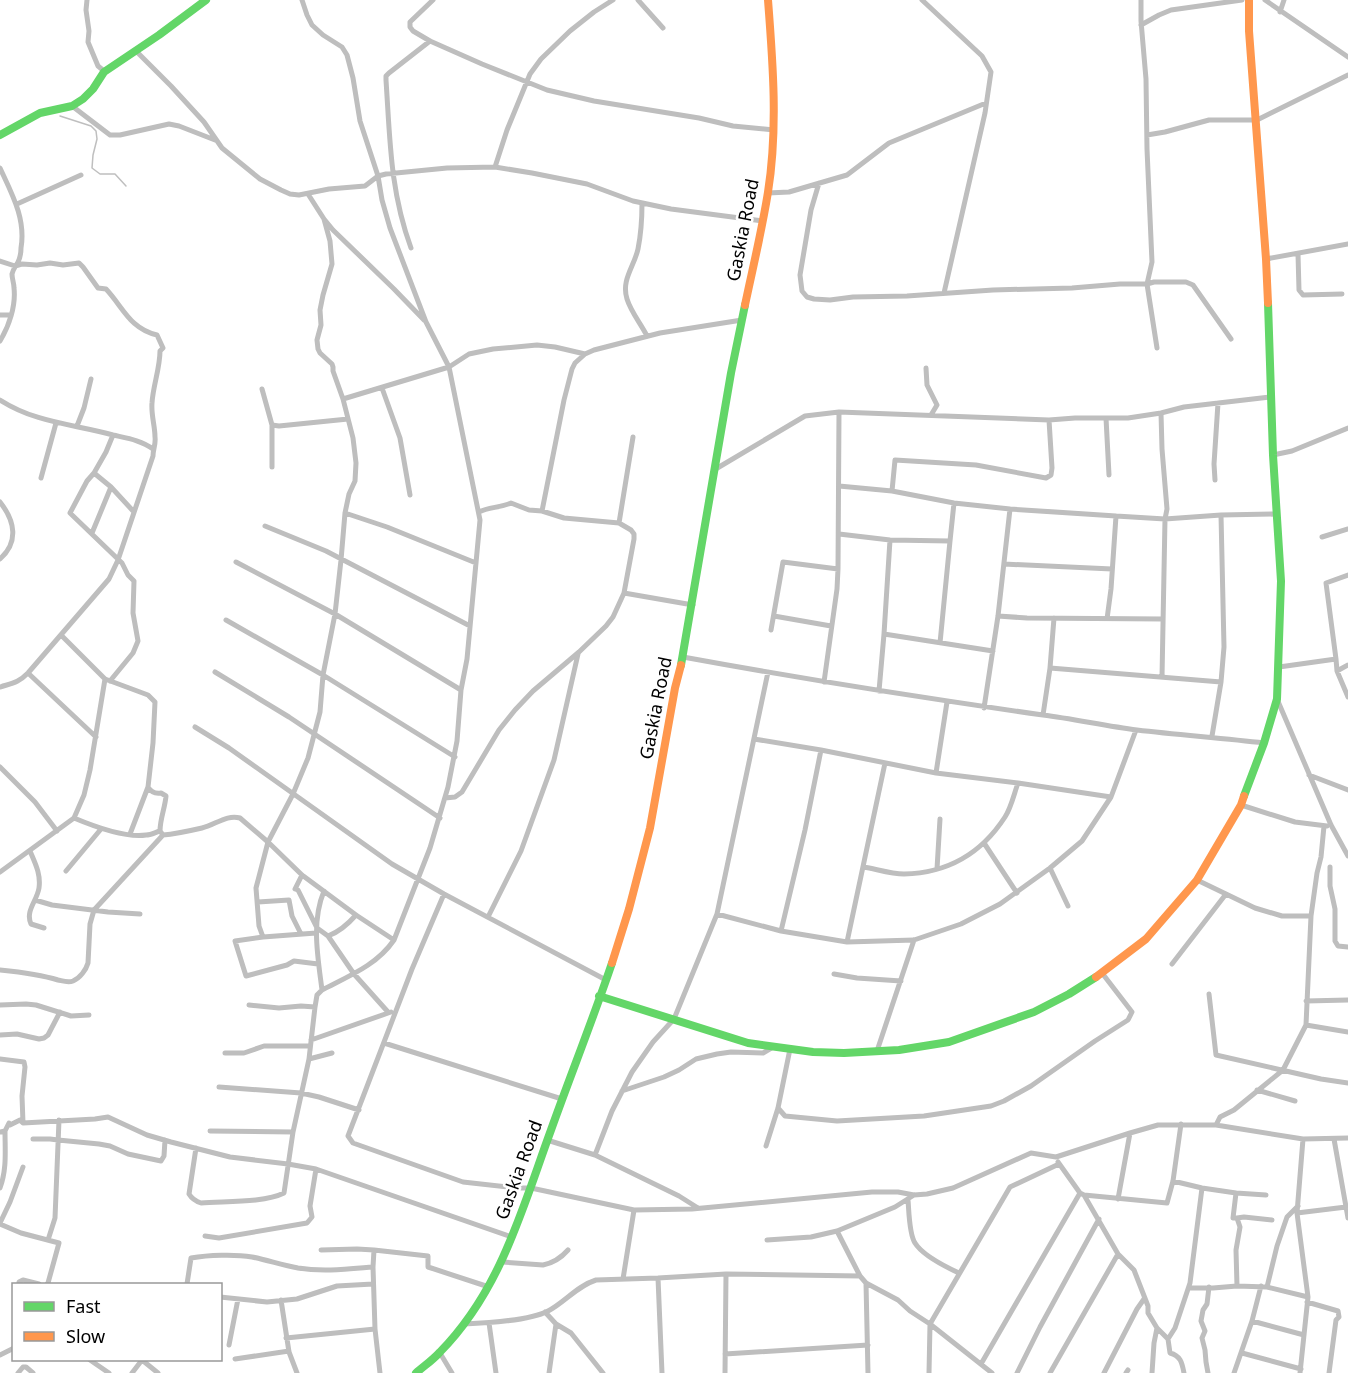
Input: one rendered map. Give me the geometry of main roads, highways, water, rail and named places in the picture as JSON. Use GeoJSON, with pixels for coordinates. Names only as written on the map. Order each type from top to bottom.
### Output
{"type":"FeatureCollection","features":[{"type":"Feature","properties":{"kind":"main road"},"geometry":{"type":"LineString","coordinates":[[0,135],[40,113],[72,106],[83,99],[104,72],[206,0]]}},
{"type":"Feature","properties":{"kind":"main road","name":"Gaskia Road"},"geometry":{"type":"LineString","coordinates":[[416,1373],[440,1353],[464,1324],[489,1287],[502,1262],[606,980],[643,858],[675,688],[684,657],[714,470],[768,193],[774,130],[774,84],[768,0]]}},
{"type":"Feature","properties":{"kind":"main road"},"geometry":{"type":"LineString","coordinates":[[599,996],[748,1043],[773,1047],[844,1053],[899,1050],[949,1042],[1034,1012],[1102,973],[1146,939],[1197,880],[1241,806],[1277,699],[1279,667],[1281,581],[1270,397],[1266,259],[1249,0]]}},
{"type":"Feature","properties":{"kind":"waterway"},"geometry":{"type":"LineString","coordinates":[[60,116],[91,126],[96,131],[97,139],[92,168],[100,174],[115,174],[126,186]]}}]}
